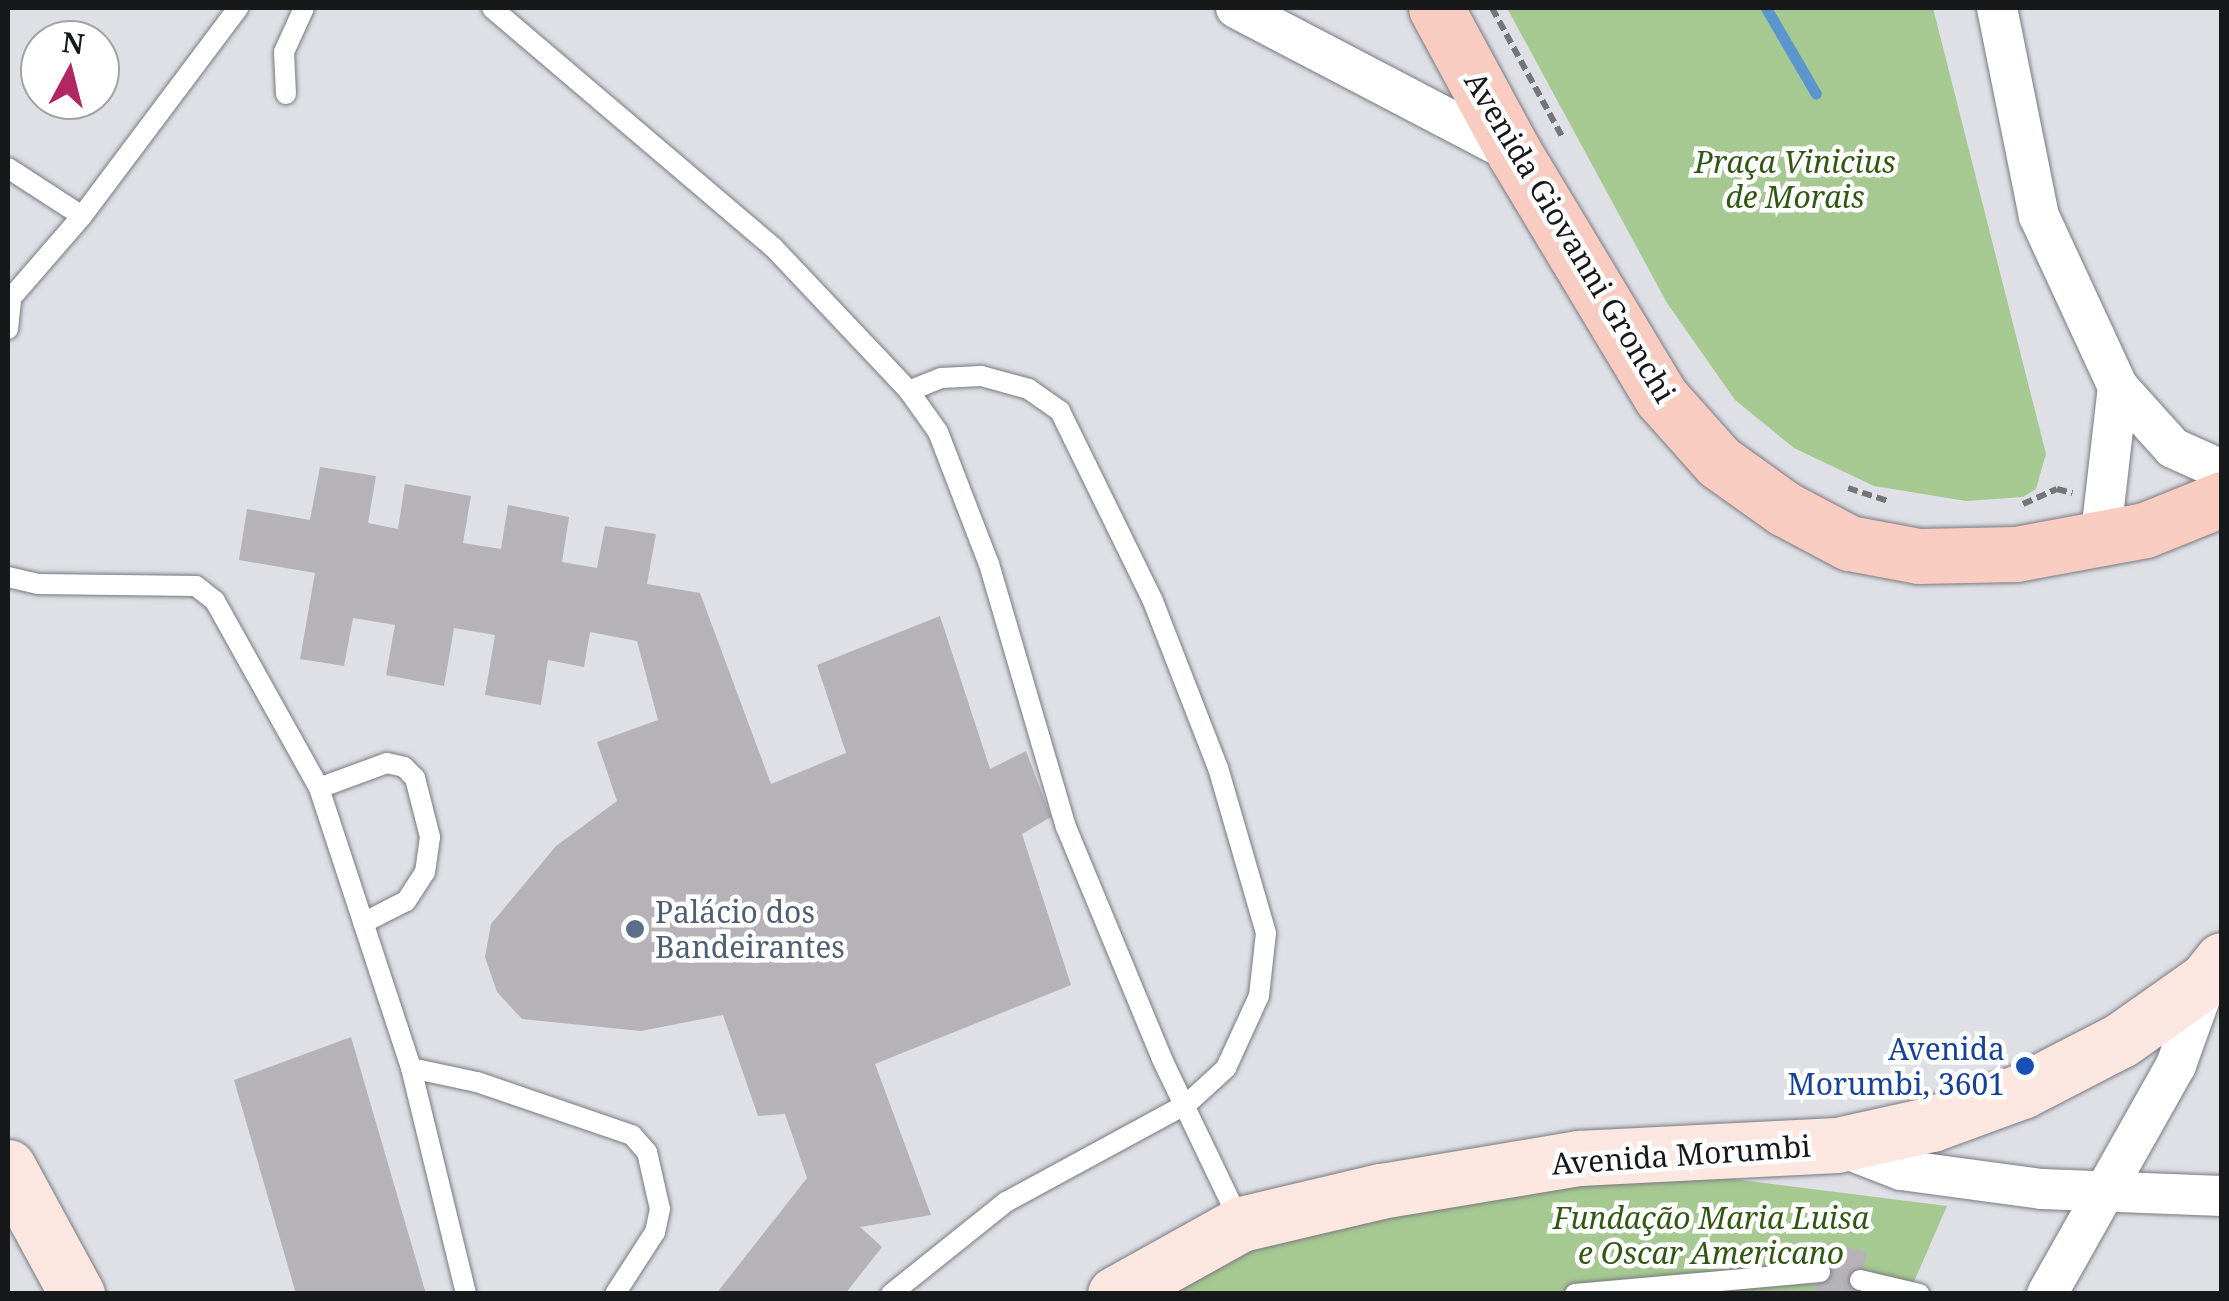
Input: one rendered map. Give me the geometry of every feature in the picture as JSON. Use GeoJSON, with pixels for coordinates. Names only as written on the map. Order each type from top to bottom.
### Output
{"type":"FeatureCollection","features":[{"type":"Feature","properties":{"kind":"main road","name":"Avenida Giovanni Gronchi"},"geometry":{"type":"LineString","coordinates":[[1436,8],[1540,149],[1661,397],[1719,462],[1785,510],[1849,543],[1919,556],[2016,554],[2103,523],[2222,500]]}},
{"type":"Feature","properties":{"kind":"main road","name":"Avenida Morumbi"},"geometry":{"type":"LineString","coordinates":[[1115,1294],[1241,1224],[1381,1190],[1579,1158],[1837,1146],[1932,1124],[2022,1091],[2121,1040],[2214,970]]}},
{"type":"Feature","properties":{"kind":"main road"},"geometry":{"type":"LineString","coordinates":[[8,1167],[76,1294]]}},
{"type":"Feature","properties":{"kind":"street"},"geometry":{"type":"LineString","coordinates":[[1236,8],[1540,149]]}},
{"type":"Feature","properties":{"kind":"street"},"geometry":{"type":"LineString","coordinates":[[1997,8],[2039,216],[2118,387],[2173,448],[2222,470]]}},
{"type":"Feature","properties":{"kind":"street"},"geometry":{"type":"LineString","coordinates":[[2103,523],[2118,387]]}},
{"type":"Feature","properties":{"kind":"street"},"geometry":{"type":"LineString","coordinates":[[2047,1294],[2182,1053],[2214,970]]}},
{"type":"Feature","properties":{"kind":"street"},"geometry":{"type":"LineString","coordinates":[[1837,1146],[1902,1170],[2102,1194],[2222,1196]]}},
{"type":"Feature","properties":{"kind":"lane"},"geometry":{"type":"LineString","coordinates":[[8,329],[9,296],[82,216],[238,8]]}},
{"type":"Feature","properties":{"kind":"lane"},"geometry":{"type":"LineString","coordinates":[[286,94],[284,52],[304,8]]}},
{"type":"Feature","properties":{"kind":"lane"},"geometry":{"type":"LineString","coordinates":[[492,8],[773,247],[909,391],[938,432],[965,497],[1066,826],[1162,1059],[1188,1103],[1241,1224]]}},
{"type":"Feature","properties":{"kind":"lane"},"geometry":{"type":"LineString","coordinates":[[8,168],[82,216]]}},
{"type":"Feature","properties":{"kind":"lane"},"geometry":{"type":"LineString","coordinates":[[891,1294],[1050,1174],[1188,1103],[1226,1068],[1260,996],[1266,933],[1218,768],[1153,602],[1060,412],[1029,389],[982,376],[941,378],[909,391]]}},
{"type":"Feature","properties":{"kind":"lane"},"geometry":{"type":"LineString","coordinates":[[8,577],[38,584],[196,586],[208,593],[319,788],[411,1068],[466,1294]]}},
{"type":"Feature","properties":{"kind":"lane"},"geometry":{"type":"LineString","coordinates":[[319,788],[387,763],[404,766],[415,778],[430,837],[425,872],[406,901],[362,923]]}},
{"type":"Feature","properties":{"kind":"lane"},"geometry":{"type":"LineString","coordinates":[[411,1068],[476,1082],[632,1135],[647,1152],[660,1209],[655,1232],[614,1294]]}},
{"type":"Feature","properties":{"kind":"lane"},"geometry":{"type":"LineString","coordinates":[[1575,1294],[1785,1272],[1820,1272]]}},
{"type":"Feature","properties":{"kind":"lane"},"geometry":{"type":"LineString","coordinates":[[1780,1294],[1785,1272]]}},
{"type":"Feature","properties":{"kind":"lane"},"geometry":{"type":"LineString","coordinates":[[1860,1280],[1919,1294]]}},
{"type":"Feature","properties":{"kind":"path"},"geometry":{"type":"LineString","coordinates":[[1492,8],[1540,149]]}},
{"type":"Feature","properties":{"kind":"path"},"geometry":{"type":"LineString","coordinates":[[1843,487],[1897,504]]}},
{"type":"Feature","properties":{"kind":"path"},"geometry":{"type":"LineString","coordinates":[[2006,507],[2056,489],[2103,523]]}},
{"type":"Feature","properties":{"kind":"green space","name":"Praça Vinicius de Morais"},"geometry":{"type":"Polygon","coordinates":[[[1507,8],[1933,8],[2046,454],[2036,489],[2023,497],[1966,501],[1874,486],[1794,448],[1735,400],[1667,303],[1507,8]]]}},
{"type":"Feature","properties":{"kind":"green space","name":"Fundação Maria Luisa e Oscar Americano"},"geometry":{"type":"Polygon","coordinates":[[[1701,1175],[1947,1206],[1909,1293],[1137,1294],[1320,1210],[1524,1182],[1701,1175]]]}},
{"type":"Feature","properties":{"kind":"building"},"geometry":{"type":"Polygon","coordinates":[[[320,467],[376,476],[368,523],[398,529],[405,484],[471,496],[463,543],[501,549],[508,505],[569,517],[562,562],[597,568],[605,526],[656,534],[647,584],[700,593],[771,784],[846,753],[817,665],[940,616],[990,769],[1026,751],[1051,817],[1022,834],[1071,985],[875,1064],[931,1215],[860,1227],[882,1247],[845,1294],[716,1294],[807,1178],[785,1114],[758,1116],[723,1015],[641,1031],[522,1019],[497,992],[485,957],[491,924],[556,846],[617,801],[597,742],[658,720],[637,641],[590,632],[584,667],[548,660],[541,705],[485,695],[495,635],[454,628],[444,686],[386,675],[395,625],[353,618],[344,666],[300,659],[315,573],[239,560],[247,509],[310,520],[320,467]]]}},
{"type":"Feature","properties":{"kind":"building"},"geometry":{"type":"Polygon","coordinates":[[[351,1037],[426,1294],[296,1294],[234,1080],[351,1037]]]}},
{"type":"Feature","properties":{"kind":"building"},"geometry":{"type":"Polygon","coordinates":[[[1827,1243],[1867,1252],[1857,1294],[1814,1294],[1827,1243]]]}},
{"type":"Feature","properties":{"kind":"waterway"},"geometry":{"type":"LineString","coordinates":[[1766,8],[1816,94]]}},
{"type":"Feature","properties":{"kind":"place","name":"Palácio dos Bandeirantes"},"geometry":{"type":"Point","coordinates":[635,929]}},
{"type":"Feature","properties":{"kind":"place","name":"Avenida Morumbi, 3601"},"geometry":{"type":"Point","coordinates":[2025,1066]}}]}
